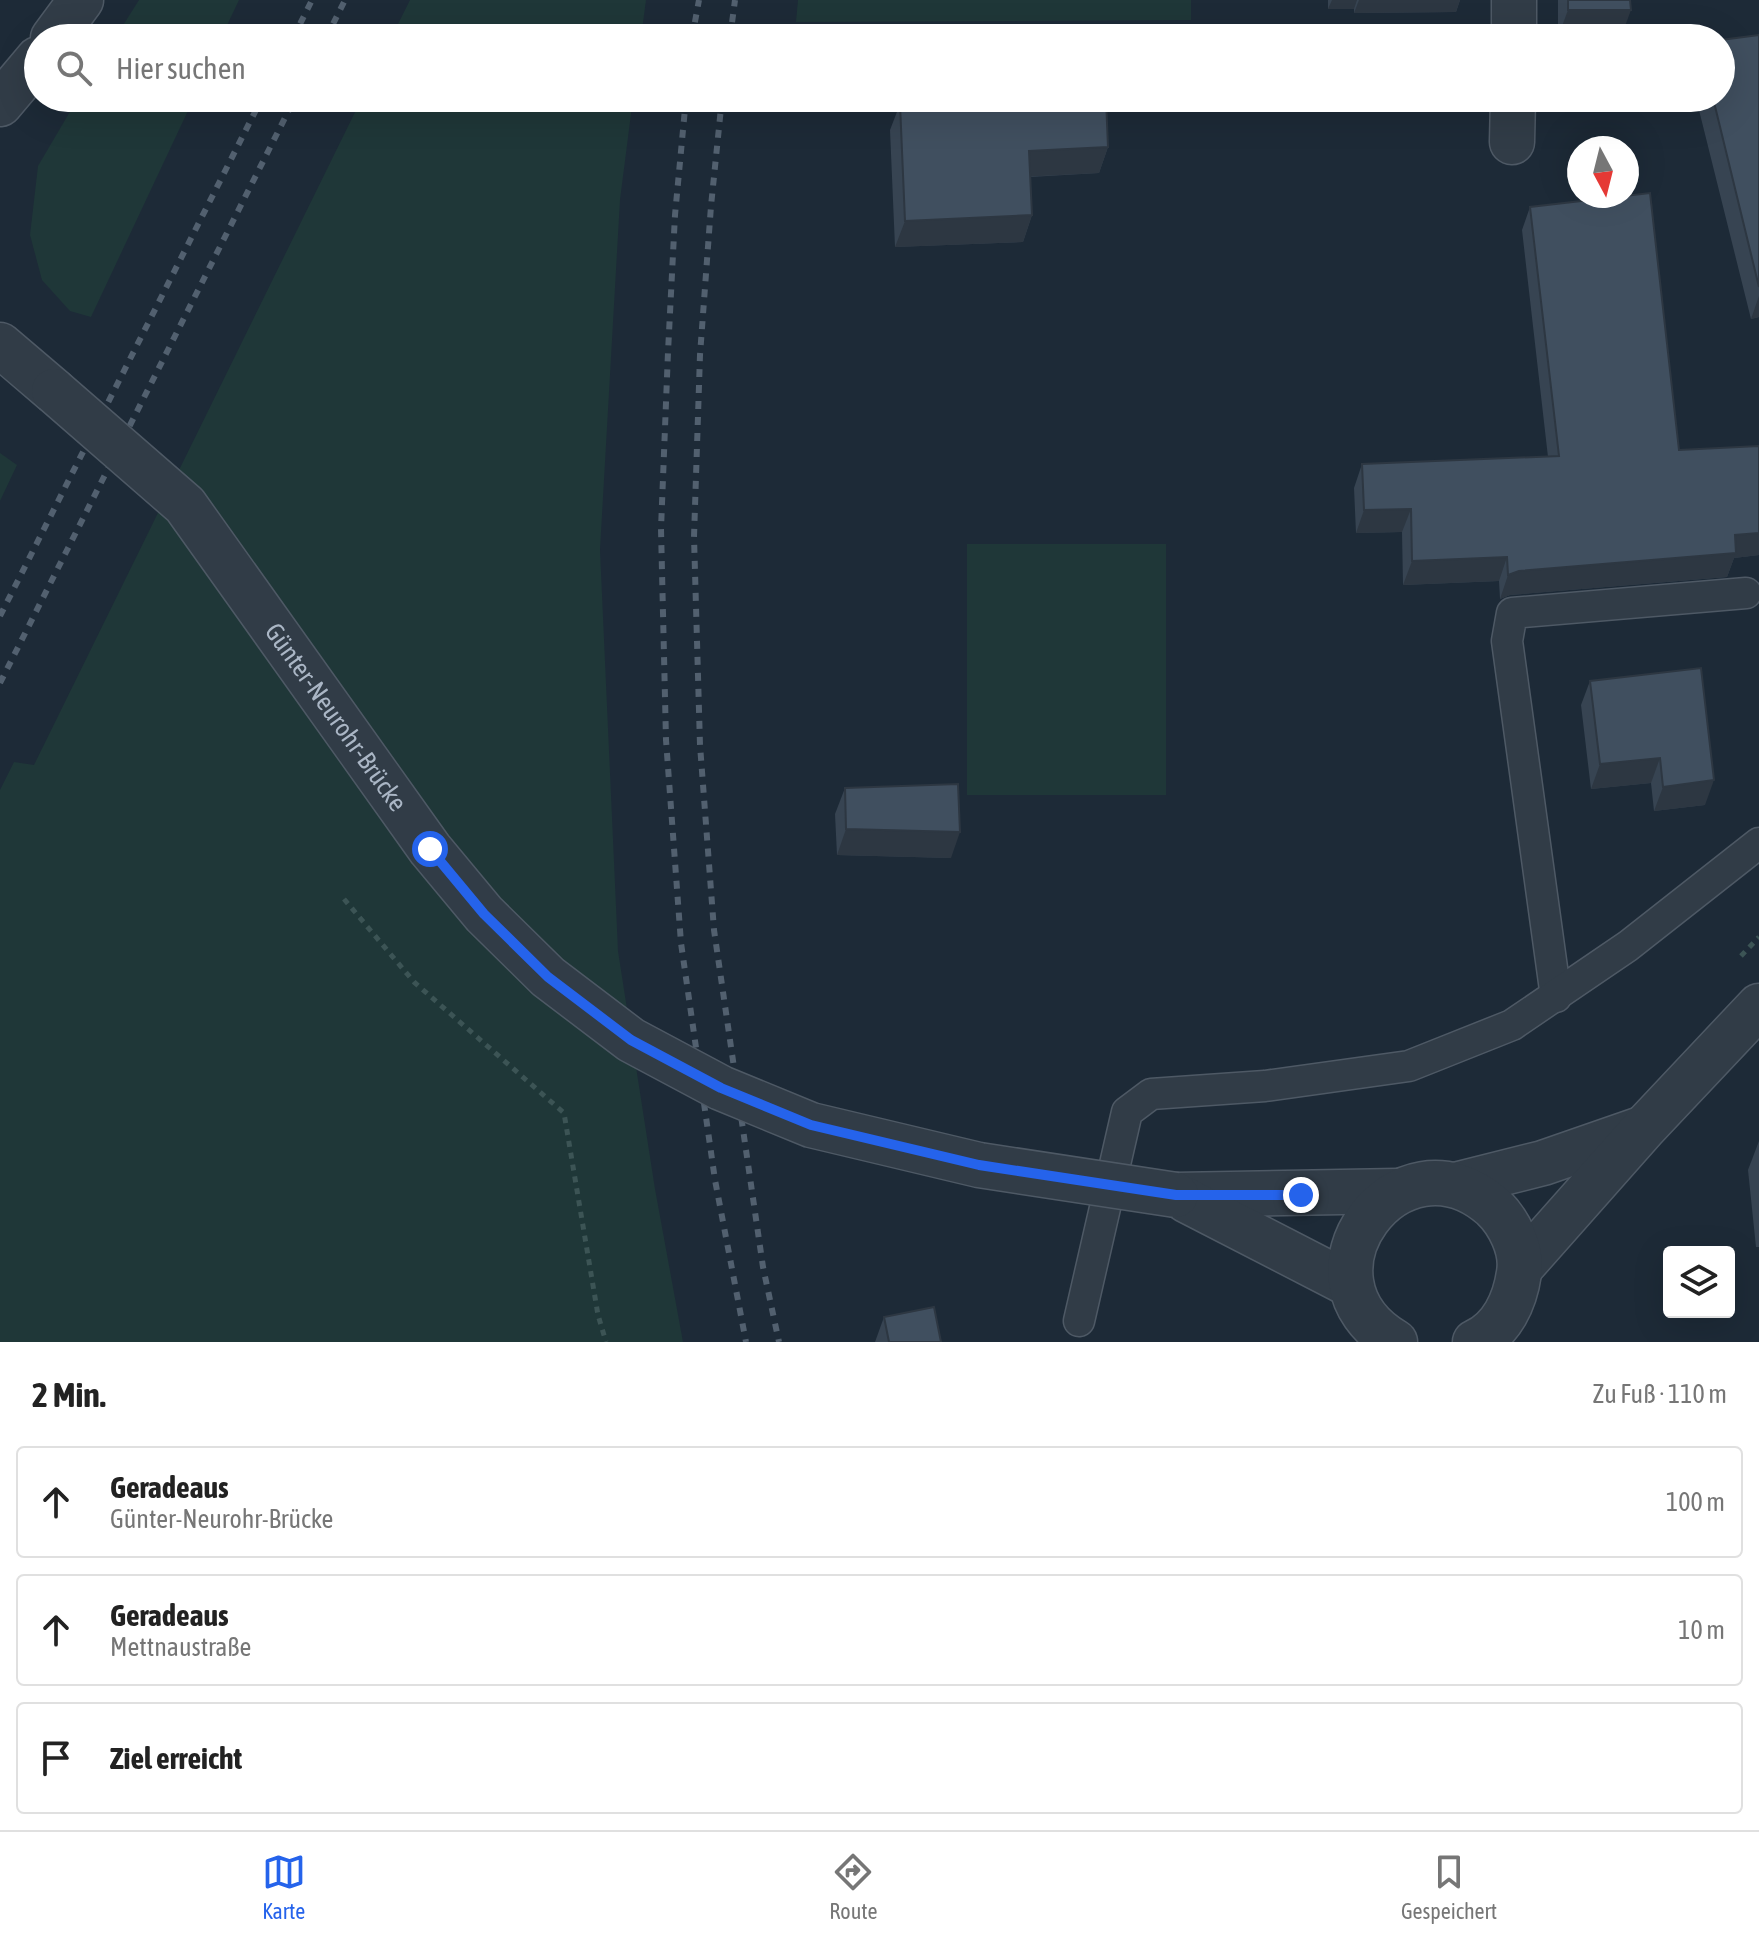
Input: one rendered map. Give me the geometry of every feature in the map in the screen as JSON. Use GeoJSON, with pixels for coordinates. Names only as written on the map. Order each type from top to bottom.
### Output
{"type":"FeatureCollection","features":[{"type":"Feature","properties":{"kind":"street"},"geometry":{"type":"LineString","coordinates":[[63,24],[81,0]]}},
{"type":"Feature","properties":{"kind":"street"},"geometry":{"type":"LineString","coordinates":[[1514,0],[1514,24]]}},
{"type":"Feature","properties":{"kind":"street"},"geometry":{"type":"LineString","coordinates":[[0,104],[24,76]]}},
{"type":"Feature","properties":{"kind":"street"},"geometry":{"type":"LineString","coordinates":[[1512,142],[1513,112]]}},
{"type":"Feature","properties":{"kind":"street","name":"Günter-Neurohr-Brücke"},"geometry":{"type":"LineString","coordinates":[[0,345],[185,505],[430,849],[484,914],[548,977],[631,1040],[721,1088],[811,1125],[979,1165],[1176,1195]]}},
{"type":"Feature","properties":{"kind":"street"},"geometry":{"type":"LineString","coordinates":[[1520,1268],[1644,1128],[1759,1006]]}},
{"type":"Feature","properties":{"kind":"street"},"geometry":{"type":"LineString","coordinates":[[1176,1195],[1398,1191],[1426,1183],[1455,1185],[1543,1163],[1644,1128]]}},
{"type":"Feature","properties":{"kind":"street"},"geometry":{"type":"LineString","coordinates":[[1455,1185],[1480,1196],[1502,1215],[1515,1240],[1520,1268],[1515,1295],[1502,1319],[1475,1342]]}},
{"type":"Feature","properties":{"kind":"street"},"geometry":{"type":"LineString","coordinates":[[1358,1313],[1350,1257],[1359,1230],[1376,1207],[1398,1191]]}},
{"type":"Feature","properties":{"kind":"street"},"geometry":{"type":"LineString","coordinates":[[1176,1195],[1358,1313],[1395,1342]]}},
{"type":"Feature","properties":{"kind":"lane"},"geometry":{"type":"LineString","coordinates":[[1556,997],[1507,641],[1512,613],[1746,593]]}},
{"type":"Feature","properties":{"kind":"lane"},"geometry":{"type":"LineString","coordinates":[[1079,1321],[1127,1112],[1151,1094],[1265,1086],[1409,1066],[1512,1025],[1628,946],[1759,843]]}},
{"type":"Feature","properties":{"kind":"path"},"geometry":{"type":"LineString","coordinates":[[344,899],[414,982],[564,1113],[598,1315],[606,1342]]}},
{"type":"Feature","properties":{"kind":"green space"},"geometry":{"type":"Polygon","coordinates":[[[139,0],[239,0],[228,24],[124,24],[139,0]]]}},
{"type":"Feature","properties":{"kind":"green space"},"geometry":{"type":"Polygon","coordinates":[[[410,0],[646,0],[643,24],[398,24],[410,0]]]}},
{"type":"Feature","properties":{"kind":"green space"},"geometry":{"type":"Polygon","coordinates":[[[798,0],[1191,0],[1191,20],[796,22],[798,0]]]}},
{"type":"Feature","properties":{"kind":"green space"},"geometry":{"type":"Polygon","coordinates":[[[70,112],[187,112],[91,317],[70,311],[42,280],[30,235],[38,166],[70,112]]]}},
{"type":"Feature","properties":{"kind":"green space"},"geometry":{"type":"Polygon","coordinates":[[[355,112],[631,112],[620,200],[600,550],[618,951],[655,1189],[683,1342],[0,1342],[0,790],[14,762],[34,765],[355,112]]]}},
{"type":"Feature","properties":{"kind":"green space"},"geometry":{"type":"Polygon","coordinates":[[[0,453],[17,465],[0,501],[0,453]]]}},
{"type":"Feature","properties":{"kind":"green space"},"geometry":{"type":"Polygon","coordinates":[[[967,544],[1166,544],[1166,795],[967,795],[967,544]]]}},
{"type":"Feature","properties":{"kind":"building"},"geometry":{"type":"Polygon","coordinates":[[[1568,0],[1630,0],[1631,10],[1568,10],[1568,0]]]}},
{"type":"Feature","properties":{"kind":"building"},"geometry":{"type":"Polygon","coordinates":[[[1759,35],[1759,287],[1716,112],[1735,112],[1735,38],[1759,35]]]}},
{"type":"Feature","properties":{"kind":"building"},"geometry":{"type":"Polygon","coordinates":[[[900,112],[1107,112],[1108,147],[1029,151],[1032,215],[905,221],[900,112]]]}},
{"type":"Feature","properties":{"kind":"building"},"geometry":{"type":"Polygon","coordinates":[[[1650,193],[1679,450],[1759,446],[1759,533],[1735,535],[1736,553],[1519,571],[1508,575],[1507,557],[1412,561],[1411,509],[1364,510],[1362,464],[1559,456],[1530,207],[1567,203],[1567,208],[1639,208],[1639,194],[1650,193]]]}},
{"type":"Feature","properties":{"kind":"building"},"geometry":{"type":"Polygon","coordinates":[[[1701,668],[1714,780],[1663,787],[1660,758],[1600,764],[1590,681],[1701,668]]]}},
{"type":"Feature","properties":{"kind":"building"},"geometry":{"type":"Polygon","coordinates":[[[958,784],[960,832],[846,829],[845,788],[958,784]]]}},
{"type":"Feature","properties":{"kind":"building"},"geometry":{"type":"Polygon","coordinates":[[[934,1307],[941,1342],[889,1342],[884,1317],[934,1307]]]}},
{"type":"Feature","properties":{"kind":"railway"},"geometry":{"type":"LineString","coordinates":[[300,24],[312,0]]}},
{"type":"Feature","properties":{"kind":"railway"},"geometry":{"type":"LineString","coordinates":[[333,24],[345,0]]}},
{"type":"Feature","properties":{"kind":"railway"},"geometry":{"type":"LineString","coordinates":[[695,24],[699,0]]}},
{"type":"Feature","properties":{"kind":"railway"},"geometry":{"type":"LineString","coordinates":[[732,24],[735,0]]}},
{"type":"Feature","properties":{"kind":"railway"},"geometry":{"type":"LineString","coordinates":[[0,616],[255,112]]}},
{"type":"Feature","properties":{"kind":"railway"},"geometry":{"type":"LineString","coordinates":[[0,683],[288,112]]}},
{"type":"Feature","properties":{"kind":"railway"},"geometry":{"type":"LineString","coordinates":[[685,112],[675,215],[661,529],[666,740],[681,943],[715,1180],[746,1342]]}},
{"type":"Feature","properties":{"kind":"railway"},"geometry":{"type":"LineString","coordinates":[[721,112],[700,355],[694,537],[700,745],[714,930],[763,1267],[779,1342]]}},
{"type":"Feature","properties":{"kind":"route"},"geometry":{"type":"LineString","coordinates":[[430,849],[484,914],[548,977],[631,1040],[721,1088],[811,1125],[979,1165],[1176,1195],[1301,1195]]}}]}
